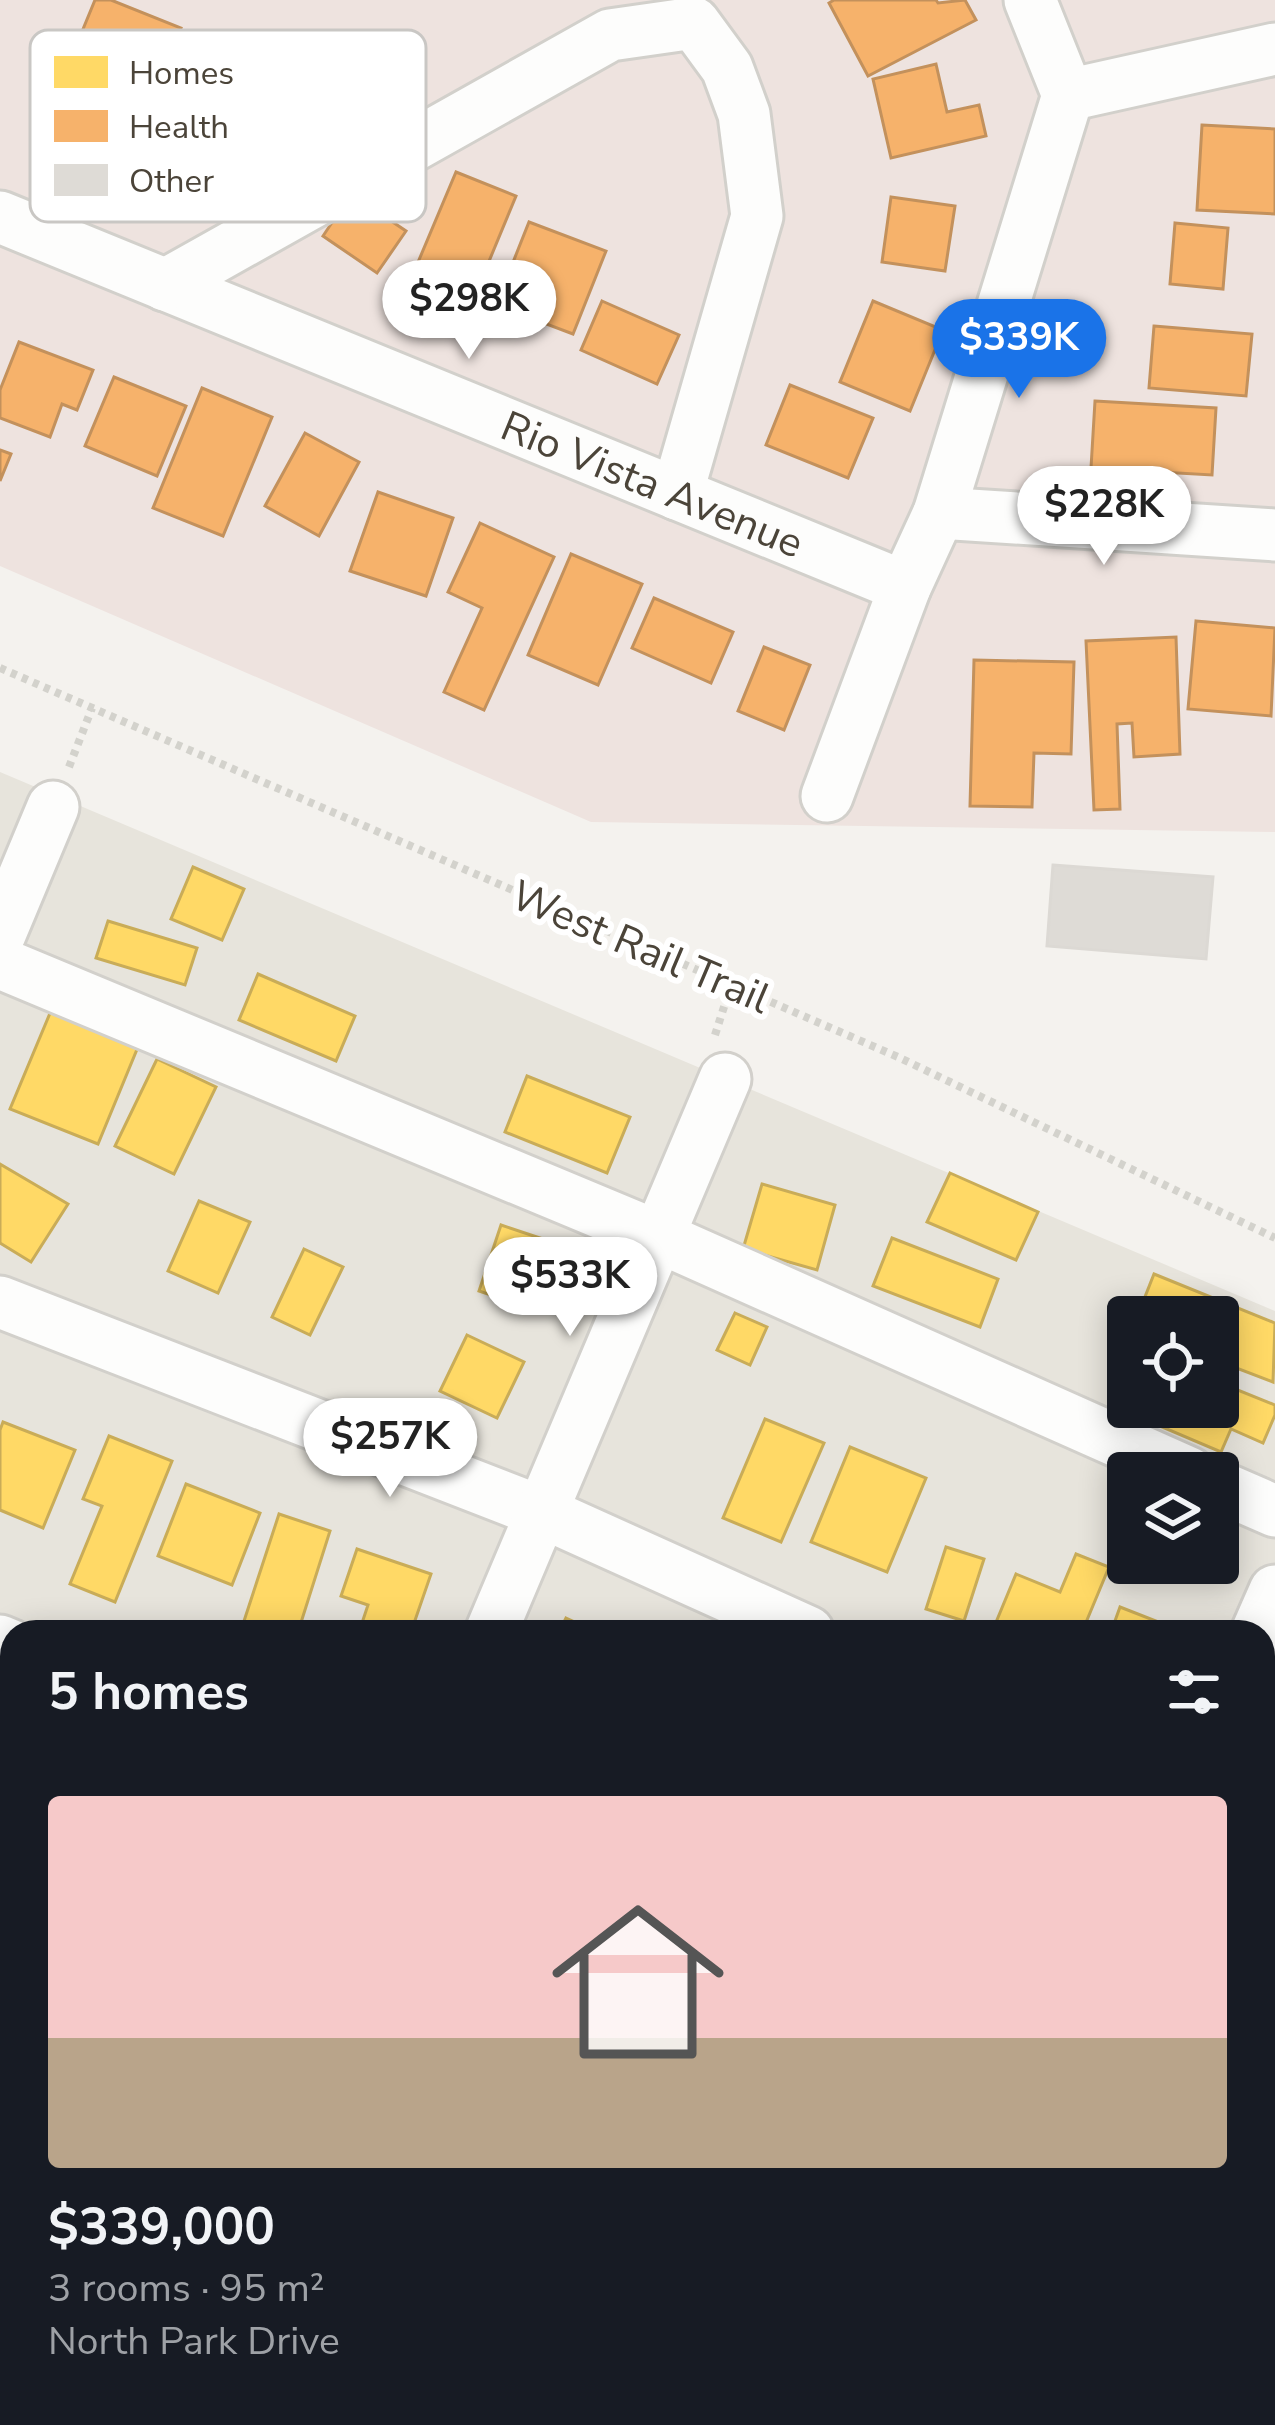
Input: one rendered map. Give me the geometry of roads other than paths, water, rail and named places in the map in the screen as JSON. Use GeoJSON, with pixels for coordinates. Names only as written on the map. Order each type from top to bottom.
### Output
{"type":"FeatureCollection","features":[{"type":"Feature","properties":{"kind":"street"},"geometry":{"type":"LineString","coordinates":[[826,796],[905,587],[940,513],[1068,95],[1030,0]]}},
{"type":"Feature","properties":{"kind":"street"},"geometry":{"type":"LineString","coordinates":[[426,138],[610,35],[694,23],[727,68],[744,114],[758,216],[677,494]]}},
{"type":"Feature","properties":{"kind":"street"},"geometry":{"type":"LineString","coordinates":[[1068,95],[1275,49]]}},
{"type":"Feature","properties":{"kind":"street","name":"Rio Vista Avenue"},"geometry":{"type":"LineString","coordinates":[[0,217],[905,587]]}},
{"type":"Feature","properties":{"kind":"street"},"geometry":{"type":"LineString","coordinates":[[165,285],[277,222]]}},
{"type":"Feature","properties":{"kind":"street"},"geometry":{"type":"LineString","coordinates":[[940,513],[1275,536]]}},
{"type":"Feature","properties":{"kind":"street"},"geometry":{"type":"LineString","coordinates":[[0,934],[52,807]]}},
{"type":"Feature","properties":{"kind":"street"},"geometry":{"type":"LineString","coordinates":[[0,963],[659,1238],[1143,1452]]}},
{"type":"Feature","properties":{"kind":"street"},"geometry":{"type":"LineString","coordinates":[[496,1620],[725,1079]]}},
{"type":"Feature","properties":{"kind":"street"},"geometry":{"type":"LineString","coordinates":[[0,1302],[544,1513],[781,1620]]}},
{"type":"Feature","properties":{"kind":"street"},"geometry":{"type":"LineString","coordinates":[[1239,1495],[1275,1511]]}},
{"type":"Feature","properties":{"kind":"street"},"geometry":{"type":"LineString","coordinates":[[1262,1620],[1275,1591]]}}]}
